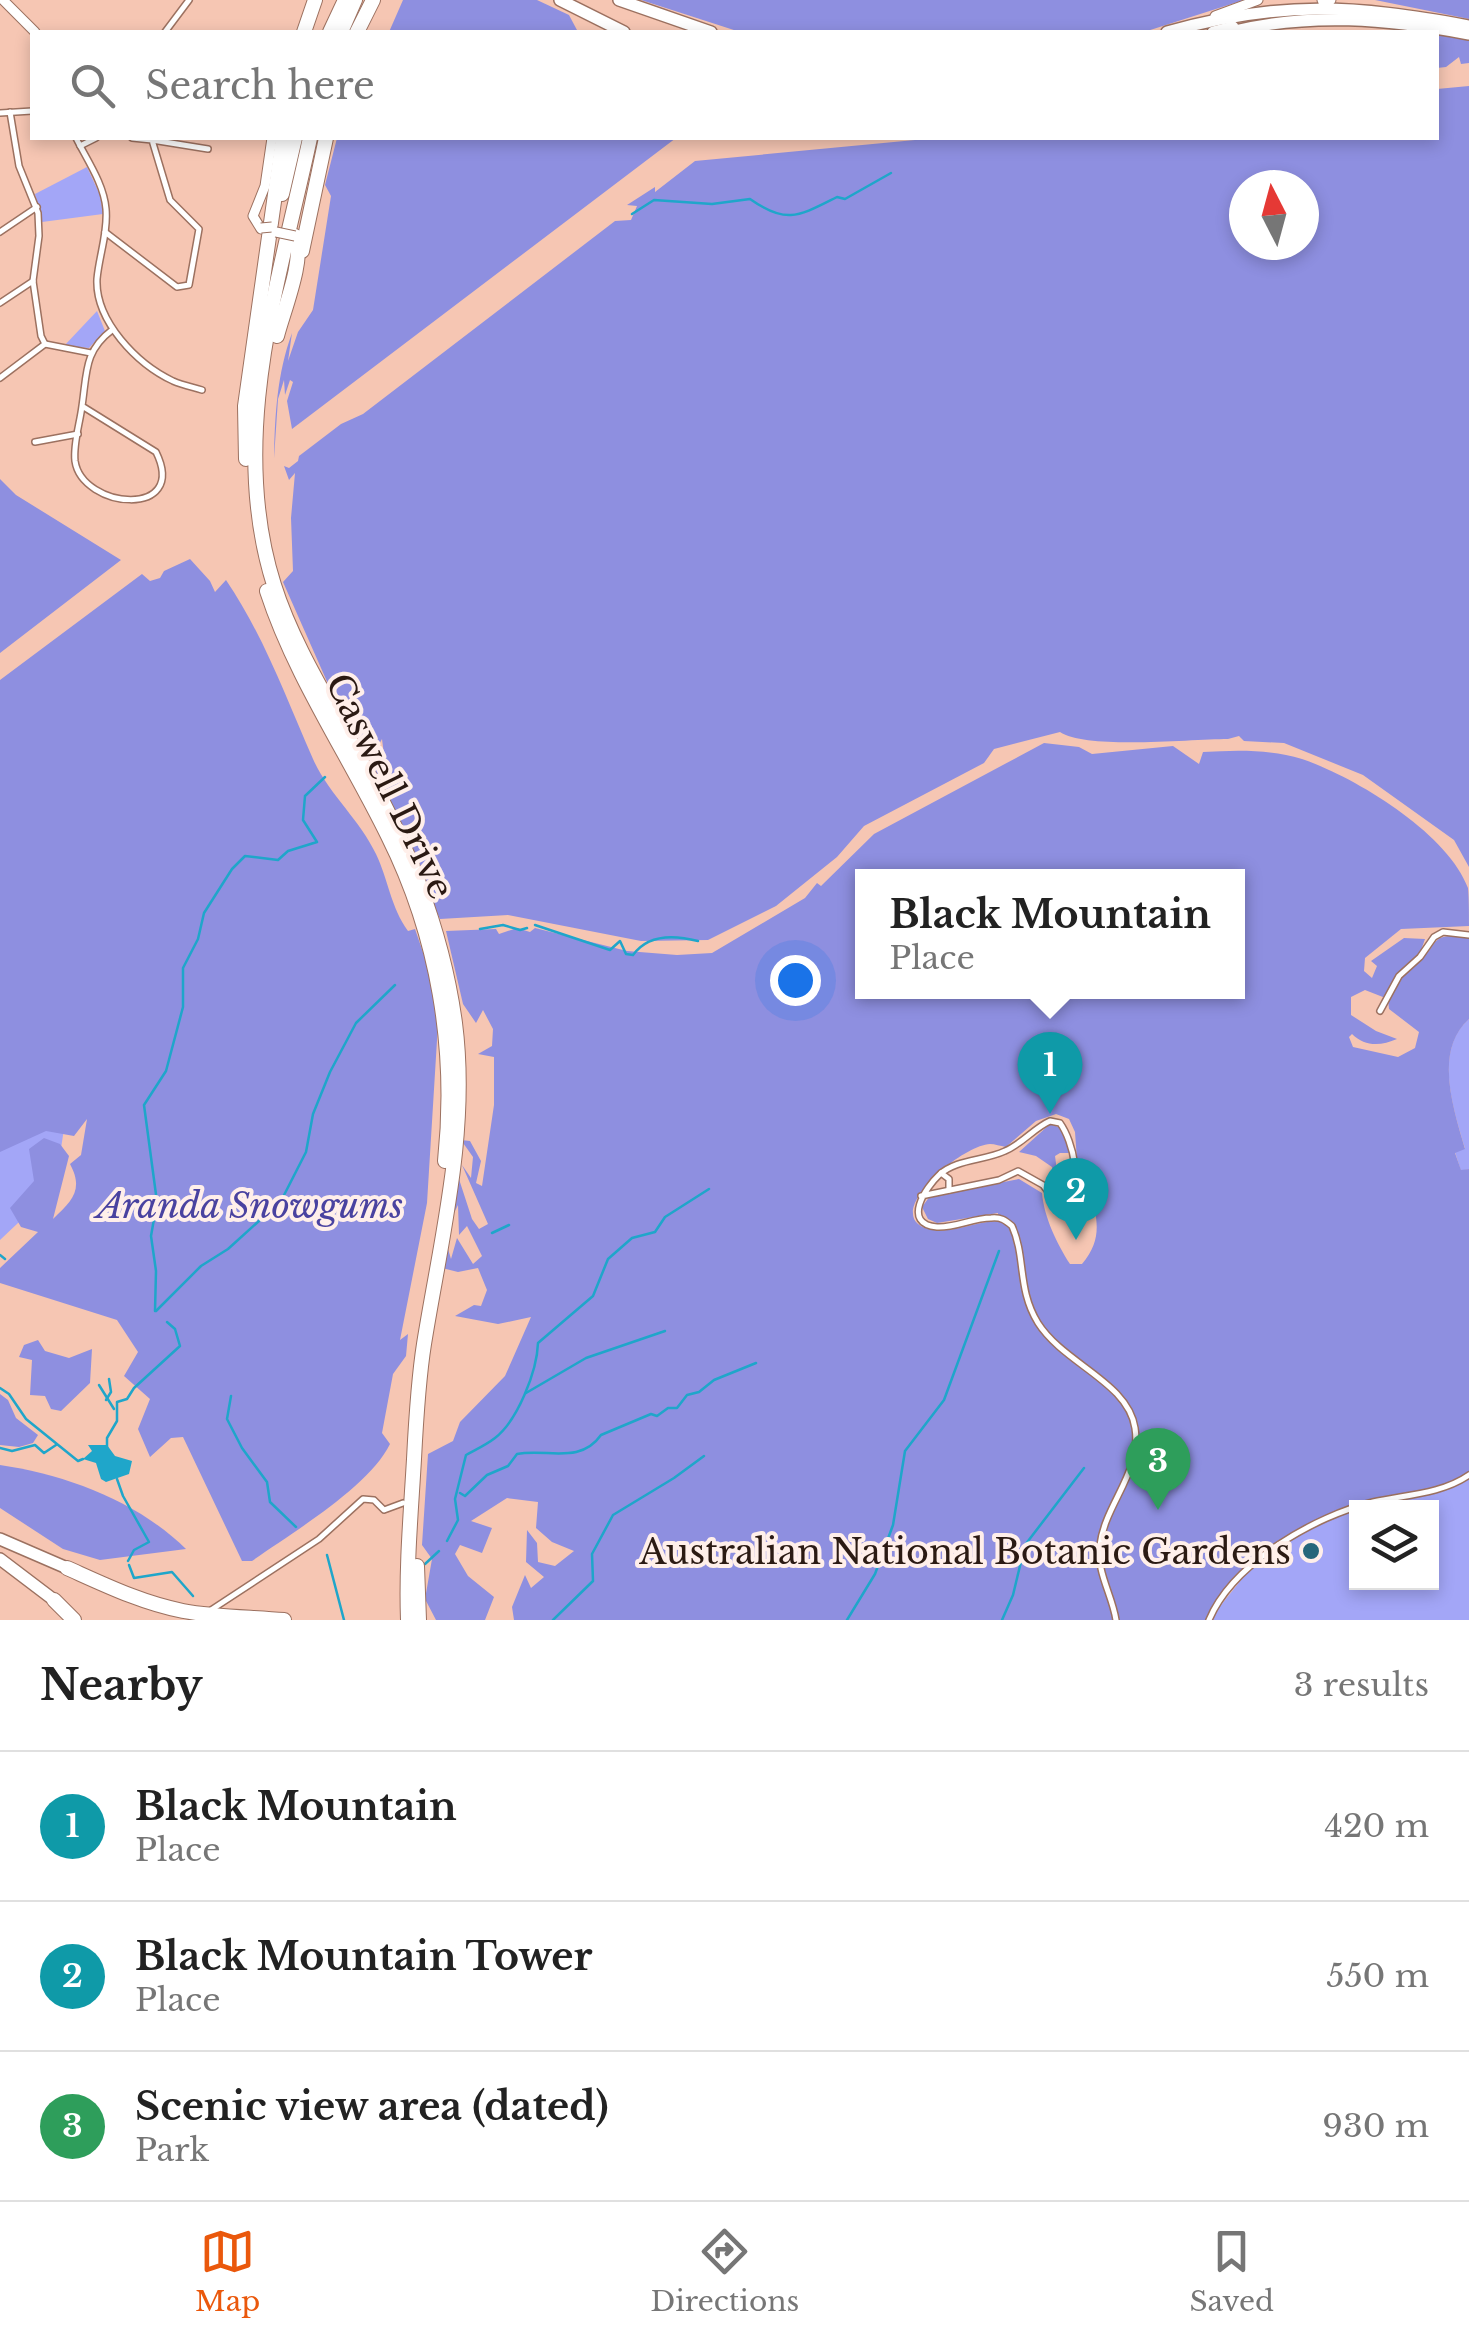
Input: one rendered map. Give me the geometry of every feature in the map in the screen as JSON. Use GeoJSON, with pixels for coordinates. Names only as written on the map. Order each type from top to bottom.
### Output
{"type":"FeatureCollection","features":[{"type":"Feature","properties":{"kind":"highway"},"geometry":{"type":"LineString","coordinates":[[305,30],[314,0]]}},
{"type":"Feature","properties":{"kind":"highway"},"geometry":{"type":"LineString","coordinates":[[334,30],[344,0]]}},
{"type":"Feature","properties":{"kind":"highway"},"geometry":{"type":"LineString","coordinates":[[334,30],[355,0]]}},
{"type":"Feature","properties":{"kind":"highway"},"geometry":{"type":"LineString","coordinates":[[359,30],[373,0]]}},
{"type":"Feature","properties":{"kind":"highway"},"geometry":{"type":"LineString","coordinates":[[282,194],[292,140]]}},
{"type":"Feature","properties":{"kind":"highway","name":"Caswell Drive"},"geometry":{"type":"LineString","coordinates":[[292,140],[254,366],[246,459],[254,540],[272,605],[295,660],[354,758]]}},
{"type":"Feature","properties":{"kind":"highway"},"geometry":{"type":"LineString","coordinates":[[310,140],[265,352],[254,458],[261,532],[274,586],[321,687]]}},
{"type":"Feature","properties":{"kind":"highway"},"geometry":{"type":"LineString","coordinates":[[276,338],[295,283],[323,140]]}},
{"type":"Feature","properties":{"kind":"highway"},"geometry":{"type":"LineString","coordinates":[[314,176],[323,140]]}},
{"type":"Feature","properties":{"kind":"highway"},"geometry":{"type":"LineString","coordinates":[[295,236],[299,243],[294,275],[268,380],[262,443],[267,525],[288,610],[321,687]]}},
{"type":"Feature","properties":{"kind":"highway","name":"Caswell Drive"},"geometry":{"type":"LineString","coordinates":[[321,687],[370,789],[411,860],[444,962],[455,1026],[458,1134],[418,1388],[415,1446]]}},
{"type":"Feature","properties":{"kind":"highway","name":"Caswell Drive"},"geometry":{"type":"LineString","coordinates":[[370,789],[422,920],[438,985],[448,1053],[447,1146],[414,1367],[403,1503],[404,1620]]}},
{"type":"Feature","properties":{"kind":"highway"},"geometry":{"type":"LineString","coordinates":[[404,1620],[415,1446]]}},
{"type":"Feature","properties":{"kind":"highway"},"geometry":{"type":"LineString","coordinates":[[415,1446],[420,1620]]}},
{"type":"Feature","properties":{"kind":"highway"},"geometry":{"type":"LineString","coordinates":[[67,1568],[154,1604],[198,1614],[239,1610],[284,1620]]}},
{"type":"Feature","properties":{"kind":"main road"},"geometry":{"type":"LineString","coordinates":[[560,0],[620,30]]}},
{"type":"Feature","properties":{"kind":"main road"},"geometry":{"type":"LineString","coordinates":[[620,0],[706,30]]}},
{"type":"Feature","properties":{"kind":"main road"},"geometry":{"type":"LineString","coordinates":[[1222,30],[1312,12],[1326,2]]}},
{"type":"Feature","properties":{"kind":"main road"},"geometry":{"type":"LineString","coordinates":[[1174,30],[1258,10],[1326,2],[1469,34]]}},
{"type":"Feature","properties":{"kind":"main road"},"geometry":{"type":"LineString","coordinates":[[1241,30],[1362,13],[1469,26]]}},
{"type":"Feature","properties":{"kind":"main road"},"geometry":{"type":"LineString","coordinates":[[0,1539],[67,1568]]}},
{"type":"Feature","properties":{"kind":"main road"},"geometry":{"type":"LineString","coordinates":[[0,1558],[66,1612]]}},
{"type":"Feature","properties":{"kind":"main road"},"geometry":{"type":"LineString","coordinates":[[45,1558],[34,1564],[31,1573],[66,1612]]}},
{"type":"Feature","properties":{"kind":"street"},"geometry":{"type":"LineString","coordinates":[[2,0],[34,30]]}},
{"type":"Feature","properties":{"kind":"street"},"geometry":{"type":"LineString","coordinates":[[166,30],[189,0]]}},
{"type":"Feature","properties":{"kind":"street"},"geometry":{"type":"LineString","coordinates":[[1198,23],[1258,0]]}},
{"type":"Feature","properties":{"kind":"street"},"geometry":{"type":"LineString","coordinates":[[1346,0],[1362,13]]}},
{"type":"Feature","properties":{"kind":"street"},"geometry":{"type":"LineString","coordinates":[[0,112],[30,110]]}},
{"type":"Feature","properties":{"kind":"street"},"geometry":{"type":"LineString","coordinates":[[10,112],[20,166],[36,207],[40,236],[33,281],[45,344]]}},
{"type":"Feature","properties":{"kind":"street"},"geometry":{"type":"LineString","coordinates":[[77,140],[103,192],[105,232],[98,294],[104,316],[112,330],[165,377],[202,390]]}},
{"type":"Feature","properties":{"kind":"street"},"geometry":{"type":"LineString","coordinates":[[80,146],[92,140]]}},
{"type":"Feature","properties":{"kind":"street"},"geometry":{"type":"LineString","coordinates":[[105,232],[176,288],[189,285],[198,229],[170,200],[152,140],[208,149]]}},
{"type":"Feature","properties":{"kind":"street"},"geometry":{"type":"LineString","coordinates":[[272,140],[263,194],[253,216],[267,229],[295,236],[303,229],[314,176]]}},
{"type":"Feature","properties":{"kind":"street"},"geometry":{"type":"LineString","coordinates":[[267,229],[278,219],[282,194]]}},
{"type":"Feature","properties":{"kind":"street"},"geometry":{"type":"LineString","coordinates":[[0,232],[36,207]]}},
{"type":"Feature","properties":{"kind":"street"},"geometry":{"type":"LineString","coordinates":[[0,303],[33,281]]}},
{"type":"Feature","properties":{"kind":"street"},"geometry":{"type":"LineString","coordinates":[[82,406],[156,452],[162,469],[158,486],[146,498],[130,502],[115,498],[88,482],[75,460],[78,434],[82,406],[90,353],[112,330]]}},
{"type":"Feature","properties":{"kind":"street"},"geometry":{"type":"LineString","coordinates":[[0,378],[45,344],[90,353]]}},
{"type":"Feature","properties":{"kind":"street"},"geometry":{"type":"LineString","coordinates":[[34,442],[78,434]]}},
{"type":"Feature","properties":{"kind":"street"},"geometry":{"type":"LineString","coordinates":[[1380,1010],[1399,976],[1434,937],[1443,932],[1469,935]]}},
{"type":"Feature","properties":{"kind":"street"},"geometry":{"type":"LineString","coordinates":[[921,1196],[999,1180],[1021,1171],[1042,1185],[1056,1202],[1066,1204],[1074,1191],[1072,1150],[1066,1131],[1057,1121],[1045,1122],[1006,1151],[948,1168],[921,1196],[918,1212],[924,1222],[934,1227],[993,1218],[1012,1226],[1022,1284],[1034,1317],[1052,1343],[1112,1388],[1130,1413],[1136,1432],[1134,1456],[1103,1530],[1099,1551],[1116,1620]]}},
{"type":"Feature","properties":{"kind":"street"},"geometry":{"type":"LineString","coordinates":[[940,1174],[949,1179],[946,1191]]}},
{"type":"Feature","properties":{"kind":"street"},"geometry":{"type":"LineString","coordinates":[[940,1174],[946,1191]]}},
{"type":"Feature","properties":{"kind":"street"},"geometry":{"type":"LineString","coordinates":[[1209,1620],[1219,1602],[1260,1555],[1285,1539],[1356,1507],[1438,1488],[1469,1475]]}},
{"type":"Feature","properties":{"kind":"street"},"geometry":{"type":"LineString","coordinates":[[198,1614],[240,1594],[319,1539],[363,1498],[372,1498],[384,1510],[403,1503]]}},
{"type":"Feature","properties":{"kind":"street"},"geometry":{"type":"LineString","coordinates":[[239,1610],[240,1594]]}},
{"type":"Feature","properties":{"kind":"shaded area"},"geometry":{"type":"Polygon","coordinates":[[[87,167],[100,195],[103,214],[42,222],[35,194],[87,167]]]}},
{"type":"Feature","properties":{"kind":"shaded area"},"geometry":{"type":"Polygon","coordinates":[[[97,311],[105,331],[89,348],[64,346],[97,311]]]}},
{"type":"Feature","properties":{"kind":"shaded area"},"geometry":{"type":"Polygon","coordinates":[[[1469,1019],[1469,1169],[1461,1171],[1455,1152],[1465,1148],[1452,1099],[1449,1063],[1458,1032],[1469,1019]]]}},
{"type":"Feature","properties":{"kind":"shaded area"},"geometry":{"type":"Polygon","coordinates":[[[65,1122],[55,1188],[0,1240],[0,1148],[65,1122]]]}},
{"type":"Feature","properties":{"kind":"shaded area"},"geometry":{"type":"Polygon","coordinates":[[[88,1445],[107,1445],[115,1456],[132,1461],[129,1474],[106,1482],[101,1479],[96,1463],[83,1459],[92,1451],[88,1445]]]}},
{"type":"Feature","properties":{"kind":"shaded area","name":"Australian National Botanic Gardens"},"geometry":{"type":"Polygon","coordinates":[[[1469,1475],[1469,1620],[1209,1620],[1272,1546],[1349,1511],[1349,1590],[1439,1590],[1439,1500],[1382,1500],[1469,1475]]]}},
{"type":"Feature","properties":{"kind":"green space"},"geometry":{"type":"Polygon","coordinates":[[[403,0],[537,0],[569,15],[577,30],[390,30],[403,0]]]}},
{"type":"Feature","properties":{"kind":"green space"},"geometry":{"type":"Polygon","coordinates":[[[641,0],[1244,0],[1150,30],[734,30],[641,0]]]}},
{"type":"Feature","properties":{"kind":"green space"},"geometry":{"type":"Polygon","coordinates":[[[1375,0],[1469,0],[1469,19],[1375,0]]]}},
{"type":"Feature","properties":{"kind":"green space"},"geometry":{"type":"Polygon","coordinates":[[[1439,34],[1469,40],[1469,63],[1461,64],[1459,57],[1439,68],[1439,34]]]}},
{"type":"Feature","properties":{"kind":"green space"},"geometry":{"type":"Polygon","coordinates":[[[1469,86],[1469,867],[1454,840],[1363,775],[1284,743],[1244,741],[1239,736],[1092,741],[1060,732],[994,749],[984,763],[864,826],[837,857],[776,906],[708,940],[641,941],[508,915],[440,919],[371,769],[384,755],[382,739],[368,764],[283,582],[293,571],[291,518],[295,473],[289,480],[284,466],[289,468],[341,424],[363,414],[615,221],[631,220],[637,206],[627,205],[655,187],[655,192],[695,161],[915,140],[1439,140],[1439,89],[1469,86]]]}},
{"type":"Feature","properties":{"kind":"green space"},"geometry":{"type":"Polygon","coordinates":[[[336,140],[673,140],[292,429],[287,401],[293,382],[290,380],[285,395],[284,380],[278,399],[274,458],[278,394],[287,348],[292,333],[288,361],[298,332],[313,310],[331,196],[325,185],[336,140]]]}},
{"type":"Feature","properties":{"kind":"green space"},"geometry":{"type":"Polygon","coordinates":[[[0,479],[16,495],[121,560],[0,653],[0,479]]]}},
{"type":"Feature","properties":{"kind":"green space","name":"Aranda Snowgums"},"geometry":{"type":"Polygon","coordinates":[[[190,559],[215,592],[226,580],[240,601],[319,771],[376,854],[402,922],[408,931],[415,929],[426,961],[438,1024],[427,1203],[400,1340],[408,1334],[406,1356],[393,1374],[382,1433],[390,1444],[380,1460],[348,1492],[252,1561],[242,1561],[183,1437],[171,1438],[150,1457],[138,1429],[150,1399],[124,1376],[138,1352],[117,1320],[0,1283],[0,1268],[38,1232],[21,1227],[10,1208],[34,1181],[29,1149],[44,1138],[60,1144],[69,1156],[53,1219],[74,1194],[76,1181],[70,1164],[81,1155],[87,1119],[74,1136],[46,1131],[0,1152],[0,680],[142,574],[150,581],[160,578],[164,571],[190,559]]]}},
{"type":"Feature","properties":{"kind":"green space"},"geometry":{"type":"Polygon","coordinates":[[[1044,743],[1079,747],[1092,754],[1173,746],[1199,764],[1203,752],[1277,753],[1324,767],[1373,793],[1421,828],[1457,867],[1468,888],[1469,926],[1401,929],[1365,958],[1364,971],[1372,978],[1377,966],[1371,961],[1404,938],[1425,939],[1412,964],[1439,939],[1469,937],[1469,1019],[1452,1047],[1449,1081],[1465,1149],[1455,1153],[1461,1170],[1469,1169],[1469,1475],[1457,1483],[1387,1500],[1349,1500],[1349,1511],[1286,1540],[1258,1561],[1232,1587],[1209,1620],[514,1620],[512,1607],[525,1575],[531,1588],[544,1577],[526,1562],[527,1530],[537,1543],[538,1562],[555,1566],[574,1551],[552,1542],[536,1528],[538,1502],[507,1498],[471,1521],[492,1528],[482,1553],[460,1545],[455,1554],[468,1576],[494,1597],[485,1620],[436,1620],[425,1599],[432,1559],[422,1545],[428,1454],[453,1441],[460,1422],[505,1376],[531,1317],[498,1324],[455,1316],[474,1305],[481,1306],[487,1290],[478,1268],[458,1272],[442,1268],[445,1239],[451,1259],[457,1238],[473,1264],[482,1256],[467,1226],[459,1235],[458,1205],[447,1227],[458,1176],[472,1219],[479,1229],[488,1224],[462,1165],[471,1178],[473,1157],[461,1140],[470,1141],[481,1161],[476,1183],[482,1186],[494,1105],[494,1057],[478,1054],[492,1046],[493,1029],[483,1010],[476,1023],[463,1004],[446,931],[496,929],[499,934],[517,928],[530,932],[535,928],[627,951],[712,953],[805,898],[817,883],[821,886],[874,834],[1044,743]],[[1365,990],[1351,997],[1351,1015],[1397,1039],[1373,1044],[1352,1034],[1349,1037],[1353,1047],[1398,1057],[1415,1048],[1419,1032],[1389,1009],[1388,999],[1365,990]],[[1056,1114],[1036,1121],[1006,1147],[990,1144],[959,1157],[917,1199],[913,1213],[918,1224],[942,1230],[998,1221],[998,1213],[937,1223],[928,1219],[922,1207],[930,1196],[1019,1179],[1042,1193],[1048,1221],[1060,1248],[1070,1264],[1082,1264],[1093,1247],[1097,1222],[1091,1192],[1079,1188],[1075,1132],[1069,1119],[1056,1114]]]}},
{"type":"Feature","properties":{"kind":"green space"},"geometry":{"type":"Polygon","coordinates":[[[1050,1124],[1061,1128],[1070,1153],[1055,1156],[1061,1200],[1056,1199],[1050,1187],[1054,1179],[1052,1167],[1036,1156],[1019,1152],[1050,1124]]]}},
{"type":"Feature","properties":{"kind":"green space"},"geometry":{"type":"Polygon","coordinates":[[[38,1340],[45,1351],[69,1358],[92,1349],[90,1383],[61,1411],[51,1409],[45,1396],[30,1395],[32,1360],[19,1357],[24,1345],[38,1340]]]}},
{"type":"Feature","properties":{"kind":"green space"},"geometry":{"type":"Polygon","coordinates":[[[0,1394],[8,1400],[16,1418],[38,1435],[33,1443],[19,1447],[0,1445],[0,1394]]]}},
{"type":"Feature","properties":{"kind":"green space"},"geometry":{"type":"Polygon","coordinates":[[[0,1465],[100,1493],[146,1517],[186,1549],[100,1560],[63,1549],[0,1508],[0,1465]]]}},
{"type":"Feature","properties":{"kind":"waterway"},"geometry":{"type":"LineString","coordinates":[[632,214],[654,200],[712,204],[750,199],[774,212],[793,215],[837,197],[845,199],[891,173]]}},
{"type":"Feature","properties":{"kind":"waterway"},"geometry":{"type":"LineString","coordinates":[[155,1311],[156,1271],[151,1236],[157,1202],[144,1105],[166,1071],[183,1007],[183,968],[198,939],[204,913],[245,856],[278,860],[288,851],[317,842],[303,820],[305,796],[325,777]]}},
{"type":"Feature","properties":{"kind":"waterway"},"geometry":{"type":"LineString","coordinates":[[480,929],[503,925],[527,928]]}},
{"type":"Feature","properties":{"kind":"waterway"},"geometry":{"type":"LineString","coordinates":[[535,925],[610,950],[620,941],[626,954],[633,955],[646,943],[662,938],[698,941]]}},
{"type":"Feature","properties":{"kind":"waterway"},"geometry":{"type":"LineString","coordinates":[[156,1311],[201,1266],[228,1249],[281,1201],[306,1152],[313,1114],[330,1072],[356,1023],[395,985]]}},
{"type":"Feature","properties":{"kind":"waterway"},"geometry":{"type":"LineString","coordinates":[[447,1541],[458,1520],[455,1499],[466,1455],[495,1438],[511,1420],[530,1381],[538,1343],[593,1296],[608,1259],[632,1238],[655,1232],[665,1217],[709,1189]]}},
{"type":"Feature","properties":{"kind":"waterway"},"geometry":{"type":"LineString","coordinates":[[492,1233],[509,1225]]}},
{"type":"Feature","properties":{"kind":"waterway"},"geometry":{"type":"LineString","coordinates":[[847,1620],[875,1574],[893,1525],[905,1451],[944,1400],[999,1251]]}},
{"type":"Feature","properties":{"kind":"waterway"},"geometry":{"type":"LineString","coordinates":[[0,1255],[5,1259]]}},
{"type":"Feature","properties":{"kind":"waterway"},"geometry":{"type":"LineString","coordinates":[[107,1448],[107,1438],[117,1421],[117,1402],[127,1399],[180,1346],[175,1329],[167,1322]]}},
{"type":"Feature","properties":{"kind":"waterway"},"geometry":{"type":"LineString","coordinates":[[526,1393],[586,1358],[665,1331]]}},
{"type":"Feature","properties":{"kind":"waterway"},"geometry":{"type":"LineString","coordinates":[[460,1493],[465,1496],[487,1475],[508,1466],[517,1454],[583,1450],[601,1435],[651,1414],[657,1416],[668,1408],[677,1408],[687,1395],[756,1363]]}},
{"type":"Feature","properties":{"kind":"waterway"},"geometry":{"type":"LineString","coordinates":[[106,1400],[111,1392],[109,1379]]}},
{"type":"Feature","properties":{"kind":"waterway"},"geometry":{"type":"LineString","coordinates":[[99,1385],[114,1409]]}},
{"type":"Feature","properties":{"kind":"waterway"},"geometry":{"type":"LineString","coordinates":[[0,1388],[9,1394],[26,1419],[78,1461],[83,1459]]}},
{"type":"Feature","properties":{"kind":"waterway"},"geometry":{"type":"LineString","coordinates":[[231,1396],[227,1419],[267,1482],[270,1502],[296,1527]]}},
{"type":"Feature","properties":{"kind":"waterway"},"geometry":{"type":"LineString","coordinates":[[0,1448],[12,1451],[35,1445],[44,1453],[56,1445]]}},
{"type":"Feature","properties":{"kind":"waterway"},"geometry":{"type":"LineString","coordinates":[[553,1620],[593,1581],[592,1554],[613,1515],[704,1456]]}},
{"type":"Feature","properties":{"kind":"waterway"},"geometry":{"type":"LineString","coordinates":[[1002,1620],[1013,1595],[1025,1545],[1084,1468]]}},
{"type":"Feature","properties":{"kind":"waterway"},"geometry":{"type":"LineString","coordinates":[[117,1479],[149,1542],[134,1550],[128,1561]]}},
{"type":"Feature","properties":{"kind":"waterway"},"geometry":{"type":"LineString","coordinates":[[425,1564],[439,1551]]}},
{"type":"Feature","properties":{"kind":"waterway"},"geometry":{"type":"LineString","coordinates":[[327,1555],[344,1620]]}},
{"type":"Feature","properties":{"kind":"waterway"},"geometry":{"type":"LineString","coordinates":[[129,1565],[134,1578],[172,1572],[193,1596]]}},
{"type":"Feature","properties":{"kind":"place","name":"Black Mountain"},"geometry":{"type":"Point","coordinates":[1050,1114]}},
{"type":"Feature","properties":{"kind":"place","name":"Black Mountain Tower"},"geometry":{"type":"Point","coordinates":[1076,1240]}},
{"type":"Feature","properties":{"kind":"place","name":"Scenic view area (dated)"},"geometry":{"type":"Point","coordinates":[1158,1510]}},
{"type":"Feature","properties":{"kind":"place","name":"Australian National Botanic Gardens"},"geometry":{"type":"Point","coordinates":[1311,1551]}}]}
